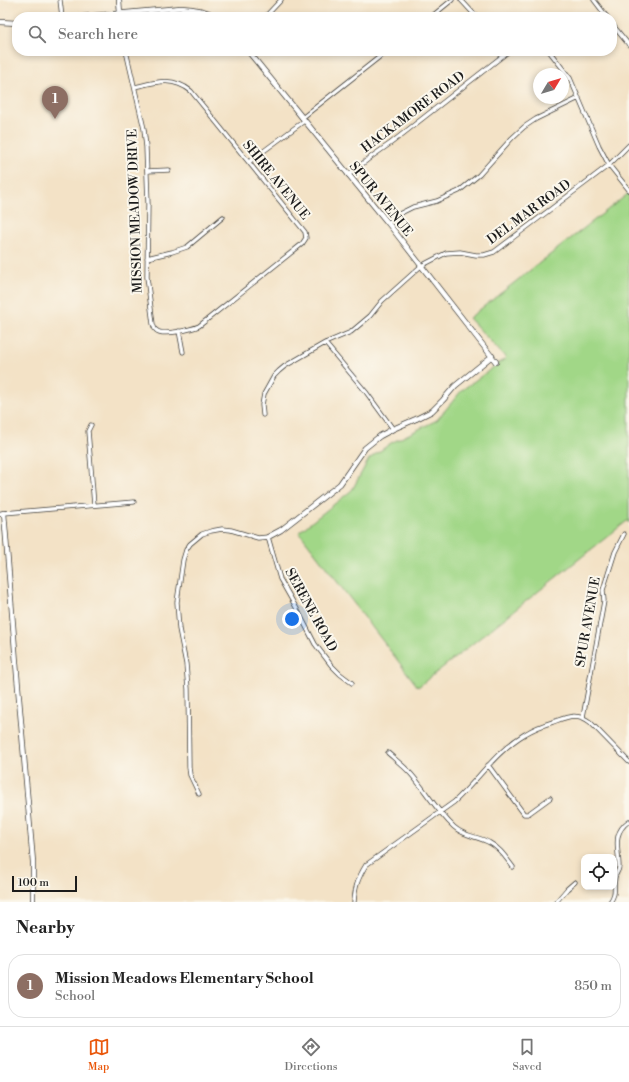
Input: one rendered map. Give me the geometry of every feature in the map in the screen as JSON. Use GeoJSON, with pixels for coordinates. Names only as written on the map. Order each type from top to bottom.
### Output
{"type":"FeatureCollection","features":[{"type":"Feature","properties":{"kind":"street"},"geometry":{"type":"LineString","coordinates":[[60,0],[61,12]]}},
{"type":"Feature","properties":{"kind":"street"},"geometry":{"type":"LineString","coordinates":[[119,0],[121,12]]}},
{"type":"Feature","properties":{"kind":"street"},"geometry":{"type":"LineString","coordinates":[[270,12],[281,0]]}},
{"type":"Feature","properties":{"kind":"street"},"geometry":{"type":"LineString","coordinates":[[436,12],[452,0]]}},
{"type":"Feature","properties":{"kind":"street"},"geometry":{"type":"LineString","coordinates":[[461,0],[472,12]]}},
{"type":"Feature","properties":{"kind":"street"},"geometry":{"type":"LineString","coordinates":[[594,0],[603,12]]}},
{"type":"Feature","properties":{"kind":"street"},"geometry":{"type":"LineString","coordinates":[[147,12],[181,8],[198,9],[207,12]]}},
{"type":"Feature","properties":{"kind":"street"},"geometry":{"type":"LineString","coordinates":[[0,22],[12,23]]}},
{"type":"Feature","properties":{"kind":"street"},"geometry":{"type":"LineString","coordinates":[[617,30],[629,45]]}},
{"type":"Feature","properties":{"kind":"street","name":"MISSION MEADOW DRIVE"},"geometry":{"type":"LineString","coordinates":[[127,56],[144,129],[146,147],[148,204],[147,276],[153,324]]}},
{"type":"Feature","properties":{"kind":"street","name":"SPUR AVENUE"},"geometry":{"type":"LineString","coordinates":[[252,56],[388,223],[496,362]]}},
{"type":"Feature","properties":{"kind":"street"},"geometry":{"type":"LineString","coordinates":[[249,162],[381,56]]}},
{"type":"Feature","properties":{"kind":"street","name":"HACKAMORE ROAD"},"geometry":{"type":"LineString","coordinates":[[348,175],[396,140],[503,56]]}},
{"type":"Feature","properties":{"kind":"street"},"geometry":{"type":"LineString","coordinates":[[553,56],[570,78],[599,146],[609,165],[629,190]]}},
{"type":"Feature","properties":{"kind":"street","name":"SHIRE AVENUE"},"geometry":{"type":"LineString","coordinates":[[135,87],[163,81],[176,82],[192,91],[305,232],[306,238],[302,244],[199,326],[179,331],[160,332],[156,330],[153,324]]}},
{"type":"Feature","properties":{"kind":"street"},"geometry":{"type":"LineString","coordinates":[[388,223],[399,214],[437,201],[459,191],[479,175],[512,138],[524,128],[536,119],[579,98]]}},
{"type":"Feature","properties":{"kind":"street","name":"DEL MAR ROAD"},"geometry":{"type":"LineString","coordinates":[[263,415],[262,405],[264,394],[274,376],[285,366],[325,343],[359,327],[382,301],[421,266],[446,253],[460,252],[484,255],[494,252],[609,165],[629,145]]}},
{"type":"Feature","properties":{"kind":"street"},"geometry":{"type":"LineString","coordinates":[[147,171],[170,170]]}},
{"type":"Feature","properties":{"kind":"street"},"geometry":{"type":"LineString","coordinates":[[147,258],[172,252],[187,246],[223,217]]}},
{"type":"Feature","properties":{"kind":"street"},"geometry":{"type":"LineString","coordinates":[[179,331],[182,352]]}},
{"type":"Feature","properties":{"kind":"street"},"geometry":{"type":"LineString","coordinates":[[325,343],[366,392],[393,428]]}},
{"type":"Feature","properties":{"kind":"street"},"geometry":{"type":"LineString","coordinates":[[199,794],[190,775],[189,767],[188,689],[186,664],[178,623],[177,602],[182,560],[190,544],[202,534],[222,529],[231,530],[258,538],[268,537],[281,530],[340,484],[365,448],[393,428],[432,411],[455,386],[492,356]]}},
{"type":"Feature","properties":{"kind":"street"},"geometry":{"type":"LineString","coordinates":[[91,425],[88,431],[94,505]]}},
{"type":"Feature","properties":{"kind":"street"},"geometry":{"type":"LineString","coordinates":[[32,902],[33,862],[2,514],[134,502]]}},
{"type":"Feature","properties":{"kind":"street","name":"SPUR AVENUE"},"geometry":{"type":"LineString","coordinates":[[583,717],[604,601],[603,590],[624,534]]}},
{"type":"Feature","properties":{"kind":"street","name":"SERENE ROAD"},"geometry":{"type":"LineString","coordinates":[[268,537],[280,579],[315,644],[331,665],[352,683]]}},
{"type":"Feature","properties":{"kind":"street"},"geometry":{"type":"LineString","coordinates":[[354,902],[355,888],[366,865],[454,802],[467,790],[488,765],[509,745],[534,729],[570,716],[583,717],[590,722],[629,762]]}},
{"type":"Feature","properties":{"kind":"street"},"geometry":{"type":"LineString","coordinates":[[388,753],[411,773],[440,812],[454,827],[462,833],[489,842],[498,848],[514,867]]}},
{"type":"Feature","properties":{"kind":"street"},"geometry":{"type":"LineString","coordinates":[[488,765],[522,813],[528,814],[550,798]]}},
{"type":"Feature","properties":{"kind":"street"},"geometry":{"type":"LineString","coordinates":[[610,902],[615,889],[614,877],[619,868],[617,849],[618,837],[622,828],[629,821]]}},
{"type":"Feature","properties":{"kind":"street"},"geometry":{"type":"LineString","coordinates":[[556,902],[575,882]]}},
{"type":"Feature","properties":{"kind":"green space"},"geometry":{"type":"Polygon","coordinates":[[[629,193],[629,523],[627,521],[418,687],[299,532],[352,490],[369,459],[391,443],[437,420],[462,390],[506,358],[469,318],[629,193]]]}},
{"type":"Feature","properties":{"kind":"place","name":"Mission Meadows Elementary School"},"geometry":{"type":"Point","coordinates":[55,119]}}]}
